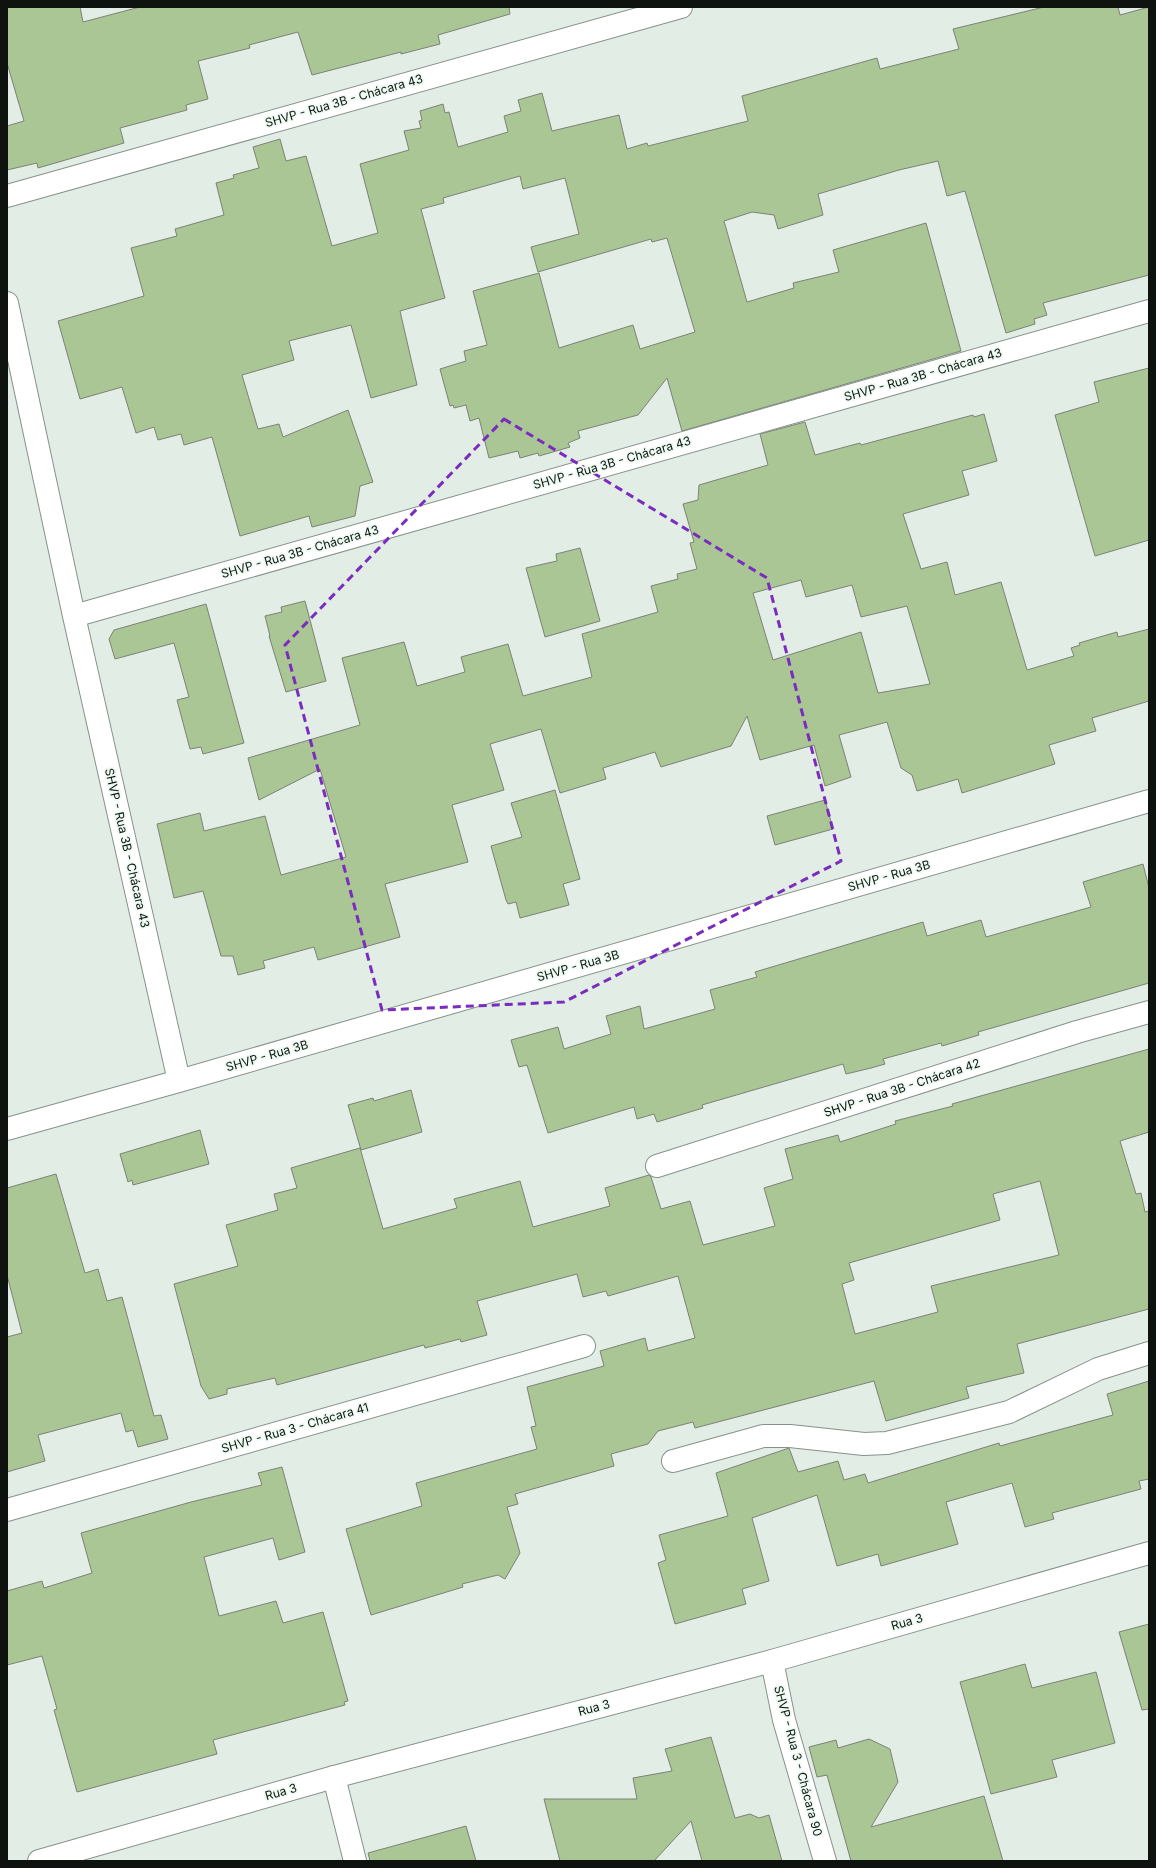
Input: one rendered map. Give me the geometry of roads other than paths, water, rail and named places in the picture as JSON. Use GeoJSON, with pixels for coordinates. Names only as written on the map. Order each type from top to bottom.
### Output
{"type":"FeatureCollection","features":[{"type":"Feature","properties":{"kind":"street","name":"SHVP - Rua 3B - Chácara 43"},"geometry":{"type":"LineString","coordinates":[[7,196],[681,7]]}},
{"type":"Feature","properties":{"kind":"street","name":"SHVP - Rua 3B - Chácara 43"},"geometry":{"type":"LineString","coordinates":[[7,303],[74,616],[179,1081]]}},
{"type":"Feature","properties":{"kind":"street","name":"SHVP - Rua 3B - Chácara 43"},"geometry":{"type":"LineString","coordinates":[[74,616],[1149,311]]}},
{"type":"Feature","properties":{"kind":"street","name":"SHVP - Rua 3B"},"geometry":{"type":"LineString","coordinates":[[7,1129],[179,1081],[1149,800]]}},
{"type":"Feature","properties":{"kind":"street","name":"SHVP - Rua 3B - Chácara 42"},"geometry":{"type":"LineString","coordinates":[[657,1166],[1077,1032],[1149,1012]]}},
{"type":"Feature","properties":{"kind":"street","name":"SHVP - Rua 3 - Chácara 41"},"geometry":{"type":"LineString","coordinates":[[7,1510],[584,1346]]}},
{"type":"Feature","properties":{"kind":"street"},"geometry":{"type":"LineString","coordinates":[[673,1461],[763,1436],[790,1436],[864,1444],[887,1442],[1009,1412],[1098,1369],[1149,1353]]}},
{"type":"Feature","properties":{"kind":"street","name":"Rua 3"},"geometry":{"type":"LineString","coordinates":[[39,1861],[334,1777],[772,1661],[1149,1553]]}},
{"type":"Feature","properties":{"kind":"street","name":"SHVP - Rua 3 - Chácara 90"},"geometry":{"type":"LineString","coordinates":[[772,1661],[784,1720],[825,1861]]}},
{"type":"Feature","properties":{"kind":"street"},"geometry":{"type":"LineString","coordinates":[[334,1777],[355,1861]]}}]}
